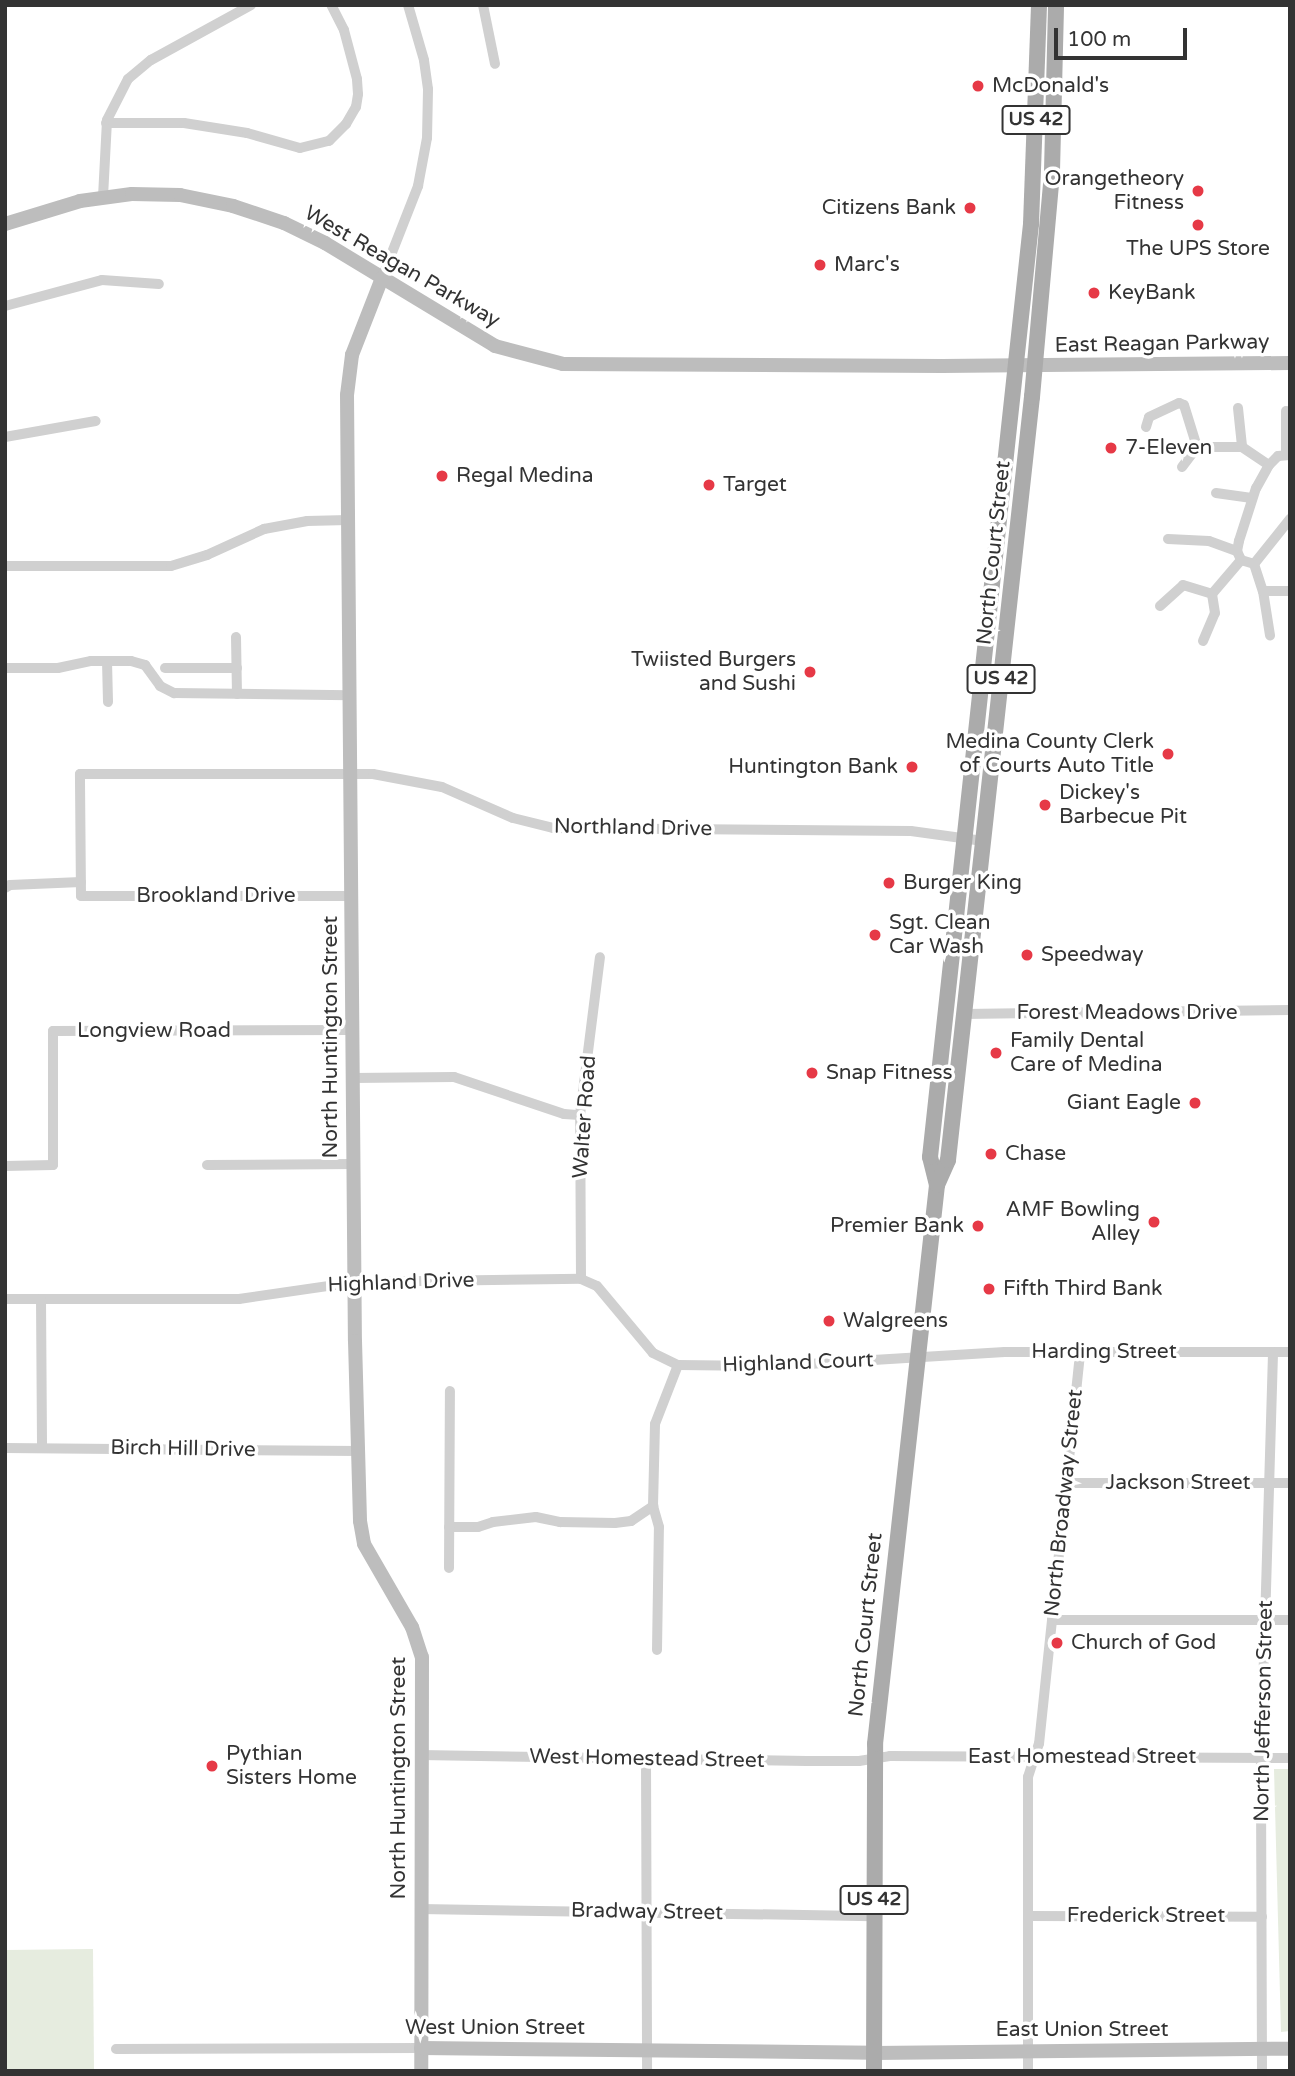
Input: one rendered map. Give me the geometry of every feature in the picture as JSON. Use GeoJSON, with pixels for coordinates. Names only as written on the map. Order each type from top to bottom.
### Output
{"type":"FeatureCollection","features":[{"type":"Feature","properties":{"kind":"main road","name":"North Court Street"},"geometry":{"type":"LineString","coordinates":[[937,1185],[930,1157],[1031,224],[1039,5]]}},
{"type":"Feature","properties":{"kind":"main road","name":"North Court Street"},"geometry":{"type":"LineString","coordinates":[[874,2071],[874,1759],[937,1185],[948,1160],[1035,366],[1052,172],[1056,5]]}},
{"type":"Feature","properties":{"kind":"street"},"geometry":{"type":"LineString","coordinates":[[103,197],[106,123],[119,92],[140,68],[251,5]]}},
{"type":"Feature","properties":{"kind":"street"},"geometry":{"type":"LineString","coordinates":[[106,123],[184,123],[247,134],[300,148],[329,141],[346,124],[356,107],[358,94],[357,79],[344,30],[331,5]]}},
{"type":"Feature","properties":{"kind":"street","name":"North Huntington Street"},"geometry":{"type":"LineString","coordinates":[[408,5],[424,60],[428,89],[427,138],[415,198],[358,337],[349,373],[348,520],[355,1282],[360,1521],[364,1544],[412,1627],[422,1657],[421,2071]]}},
{"type":"Feature","properties":{"kind":"street"},"geometry":{"type":"LineString","coordinates":[[483,5],[495,64]]}},
{"type":"Feature","properties":{"kind":"street","name":"West Reagan Parkway"},"geometry":{"type":"LineString","coordinates":[[5,224],[57,206],[103,197],[154,193],[233,206],[309,234],[495,346],[563,365],[1035,366]]}},
{"type":"Feature","properties":{"kind":"street"},"geometry":{"type":"LineString","coordinates":[[5,306],[102,280],[159,284]]}},
{"type":"Feature","properties":{"kind":"street","name":"East Reagan Parkway"},"geometry":{"type":"LineString","coordinates":[[1035,366],[1290,363]]}},
{"type":"Feature","properties":{"kind":"street"},"geometry":{"type":"LineString","coordinates":[[1146,427],[1149,416],[1171,406],[1184,405],[1197,447]]}},
{"type":"Feature","properties":{"kind":"street"},"geometry":{"type":"LineString","coordinates":[[1238,408],[1242,447]]}},
{"type":"Feature","properties":{"kind":"street"},"geometry":{"type":"LineString","coordinates":[[1203,641],[1215,613],[1212,594],[1239,556],[1252,498],[1269,465],[1278,456],[1288,454],[1286,411]]}},
{"type":"Feature","properties":{"kind":"street"},"geometry":{"type":"LineString","coordinates":[[5,437],[96,421]]}},
{"type":"Feature","properties":{"kind":"street"},"geometry":{"type":"LineString","coordinates":[[1197,447],[1242,447],[1269,465]]}},
{"type":"Feature","properties":{"kind":"street"},"geometry":{"type":"LineString","coordinates":[[1182,467],[1197,447]]}},
{"type":"Feature","properties":{"kind":"street"},"geometry":{"type":"LineString","coordinates":[[1216,493],[1252,498]]}},
{"type":"Feature","properties":{"kind":"street"},"geometry":{"type":"LineString","coordinates":[[1254,564],[1285,533],[1290,519]]}},
{"type":"Feature","properties":{"kind":"street"},"geometry":{"type":"LineString","coordinates":[[5,566],[171,566],[207,555],[264,529],[307,520],[348,520]]}},
{"type":"Feature","properties":{"kind":"street"},"geometry":{"type":"LineString","coordinates":[[1168,539],[1209,541],[1254,564],[1263,591],[1270,635]]}},
{"type":"Feature","properties":{"kind":"street"},"geometry":{"type":"LineString","coordinates":[[1160,606],[1183,585],[1212,594]]}},
{"type":"Feature","properties":{"kind":"street"},"geometry":{"type":"LineString","coordinates":[[1263,591],[1290,590]]}},
{"type":"Feature","properties":{"kind":"street"},"geometry":{"type":"LineString","coordinates":[[236,637],[237,694]]}},
{"type":"Feature","properties":{"kind":"street"},"geometry":{"type":"LineString","coordinates":[[5,668],[58,668],[107,661],[140,663],[150,670],[160,686],[174,693],[350,695]]}},
{"type":"Feature","properties":{"kind":"street"},"geometry":{"type":"LineString","coordinates":[[107,661],[108,702]]}},
{"type":"Feature","properties":{"kind":"street"},"geometry":{"type":"LineString","coordinates":[[165,668],[237,667]]}},
{"type":"Feature","properties":{"kind":"street","name":"Northland Drive"},"geometry":{"type":"LineString","coordinates":[[81,882],[80,774],[350,774],[423,782],[513,818],[553,828],[897,831],[983,841]]}},
{"type":"Feature","properties":{"kind":"street"},"geometry":{"type":"LineString","coordinates":[[5,888],[10,885],[81,882]]}},
{"type":"Feature","properties":{"kind":"street","name":"Brookland Drive"},"geometry":{"type":"LineString","coordinates":[[81,882],[81,896],[351,896]]}},
{"type":"Feature","properties":{"kind":"street","name":"Walter Road"},"geometry":{"type":"LineString","coordinates":[[581,1279],[580,1115],[600,957]]}},
{"type":"Feature","properties":{"kind":"street","name":"Forest Meadows Drive"},"geometry":{"type":"LineString","coordinates":[[964,1014],[1290,1010]]}},
{"type":"Feature","properties":{"kind":"street","name":"Longview Road"},"geometry":{"type":"LineString","coordinates":[[5,1166],[53,1165],[53,1031],[352,1030]]}},
{"type":"Feature","properties":{"kind":"street"},"geometry":{"type":"LineString","coordinates":[[353,1078],[454,1077],[564,1114],[580,1115]]}},
{"type":"Feature","properties":{"kind":"street"},"geometry":{"type":"LineString","coordinates":[[207,1165],[354,1164]]}},
{"type":"Feature","properties":{"kind":"street"},"geometry":{"type":"LineString","coordinates":[[581,1279],[597,1286],[653,1353],[678,1365],[657,1415],[653,1506],[659,1527],[657,1650]]}},
{"type":"Feature","properties":{"kind":"street","name":"Highland Drive"},"geometry":{"type":"LineString","coordinates":[[5,1300],[250,1298],[355,1282],[581,1279]]}},
{"type":"Feature","properties":{"kind":"street"},"geometry":{"type":"LineString","coordinates":[[41,1299],[42,1448]]}},
{"type":"Feature","properties":{"kind":"street","name":"Harding Street"},"geometry":{"type":"LineString","coordinates":[[918,1356],[1080,1352],[1290,1352]]}},
{"type":"Feature","properties":{"kind":"street","name":"North Broadway Street"},"geometry":{"type":"LineString","coordinates":[[1028,2071],[1028,1777],[1039,1744],[1080,1352]]}},
{"type":"Feature","properties":{"kind":"street","name":"North Jefferson Street"},"geometry":{"type":"LineString","coordinates":[[1262,2071],[1261,1758],[1273,1352]]}},
{"type":"Feature","properties":{"kind":"street","name":"Highland Court"},"geometry":{"type":"LineString","coordinates":[[678,1365],[775,1366],[918,1356]]}},
{"type":"Feature","properties":{"kind":"street"},"geometry":{"type":"LineString","coordinates":[[449,1568],[450,1391]]}},
{"type":"Feature","properties":{"kind":"street","name":"Birch Hill Drive"},"geometry":{"type":"LineString","coordinates":[[5,1448],[360,1451]]}},
{"type":"Feature","properties":{"kind":"street","name":"Jackson Street"},"geometry":{"type":"LineString","coordinates":[[1067,1483],[1290,1483]]}},
{"type":"Feature","properties":{"kind":"street"},"geometry":{"type":"LineString","coordinates":[[449,1527],[478,1527],[493,1522],[536,1517],[560,1522],[631,1521],[653,1506]]}},
{"type":"Feature","properties":{"kind":"street"},"geometry":{"type":"LineString","coordinates":[[1052,1620],[1290,1620]]}},
{"type":"Feature","properties":{"kind":"street","name":"West Homestead Street"},"geometry":{"type":"LineString","coordinates":[[420,1755],[874,1759]]}},
{"type":"Feature","properties":{"kind":"street","name":"East Homestead Street"},"geometry":{"type":"LineString","coordinates":[[874,1759],[1290,1758]]}},
{"type":"Feature","properties":{"kind":"street"},"geometry":{"type":"LineString","coordinates":[[646,1759],[647,2071]]}},
{"type":"Feature","properties":{"kind":"street","name":"Bradway Street"},"geometry":{"type":"LineString","coordinates":[[420,1909],[874,1916]]}},
{"type":"Feature","properties":{"kind":"street","name":"Frederick Street"},"geometry":{"type":"LineString","coordinates":[[1029,1916],[1262,1917]]}},
{"type":"Feature","properties":{"kind":"street","name":"West Union Street"},"geometry":{"type":"LineString","coordinates":[[116,2049],[421,2048],[874,2053]]}},
{"type":"Feature","properties":{"kind":"street","name":"East Union Street"},"geometry":{"type":"LineString","coordinates":[[874,2053],[1290,2049]]}},
{"type":"Feature","properties":{"kind":"shaded area"},"geometry":{"type":"Polygon","coordinates":[[[1274,1769],[1290,1769],[1290,2031],[1281,2032],[1274,1769]]]}},
{"type":"Feature","properties":{"kind":"shaded area"},"geometry":{"type":"Polygon","coordinates":[[[93,1949],[94,2071],[5,2071],[5,1950],[93,1949]]]}},
{"type":"Feature","properties":{"kind":"place","name":"McDonald's"},"geometry":{"type":"Point","coordinates":[978,86]}},
{"type":"Feature","properties":{"kind":"place","name":"Orangetheory Fitness"},"geometry":{"type":"Point","coordinates":[1198,191]}},
{"type":"Feature","properties":{"kind":"place","name":"Citizens Bank"},"geometry":{"type":"Point","coordinates":[970,208]}},
{"type":"Feature","properties":{"kind":"place","name":"The UPS Store"},"geometry":{"type":"Point","coordinates":[1198,225]}},
{"type":"Feature","properties":{"kind":"place","name":"Marc's"},"geometry":{"type":"Point","coordinates":[820,265]}},
{"type":"Feature","properties":{"kind":"place","name":"KeyBank"},"geometry":{"type":"Point","coordinates":[1094,293]}},
{"type":"Feature","properties":{"kind":"place","name":"7-Eleven"},"geometry":{"type":"Point","coordinates":[1111,448]}},
{"type":"Feature","properties":{"kind":"place","name":"Regal Medina"},"geometry":{"type":"Point","coordinates":[442,476]}},
{"type":"Feature","properties":{"kind":"place","name":"Target"},"geometry":{"type":"Point","coordinates":[709,485]}},
{"type":"Feature","properties":{"kind":"place","name":"Twiisted Burgers and Sushi"},"geometry":{"type":"Point","coordinates":[810,672]}},
{"type":"Feature","properties":{"kind":"place","name":"Medina County Clerk of Courts Auto Title"},"geometry":{"type":"Point","coordinates":[1168,754]}},
{"type":"Feature","properties":{"kind":"place","name":"Huntington Bank"},"geometry":{"type":"Point","coordinates":[912,767]}},
{"type":"Feature","properties":{"kind":"place","name":"Dickey's Barbecue Pit"},"geometry":{"type":"Point","coordinates":[1045,805]}},
{"type":"Feature","properties":{"kind":"place","name":"Burger King"},"geometry":{"type":"Point","coordinates":[889,883]}},
{"type":"Feature","properties":{"kind":"place","name":"Sgt. Clean Car Wash"},"geometry":{"type":"Point","coordinates":[875,935]}},
{"type":"Feature","properties":{"kind":"place","name":"Speedway"},"geometry":{"type":"Point","coordinates":[1027,955]}},
{"type":"Feature","properties":{"kind":"place","name":"Family Dental Care of Medina"},"geometry":{"type":"Point","coordinates":[996,1053]}},
{"type":"Feature","properties":{"kind":"place","name":"Snap Fitness"},"geometry":{"type":"Point","coordinates":[812,1073]}},
{"type":"Feature","properties":{"kind":"place","name":"Giant Eagle"},"geometry":{"type":"Point","coordinates":[1195,1103]}},
{"type":"Feature","properties":{"kind":"place","name":"Chase"},"geometry":{"type":"Point","coordinates":[991,1154]}},
{"type":"Feature","properties":{"kind":"place","name":"AMF Bowling Alley"},"geometry":{"type":"Point","coordinates":[1154,1222]}},
{"type":"Feature","properties":{"kind":"place","name":"Premier Bank"},"geometry":{"type":"Point","coordinates":[978,1226]}},
{"type":"Feature","properties":{"kind":"place","name":"Fifth Third Bank"},"geometry":{"type":"Point","coordinates":[989,1289]}},
{"type":"Feature","properties":{"kind":"place","name":"Walgreens"},"geometry":{"type":"Point","coordinates":[829,1321]}},
{"type":"Feature","properties":{"kind":"place","name":"Church of God"},"geometry":{"type":"Point","coordinates":[1057,1643]}},
{"type":"Feature","properties":{"kind":"place","name":"Pythian Sisters Home"},"geometry":{"type":"Point","coordinates":[212,1766]}}]}
